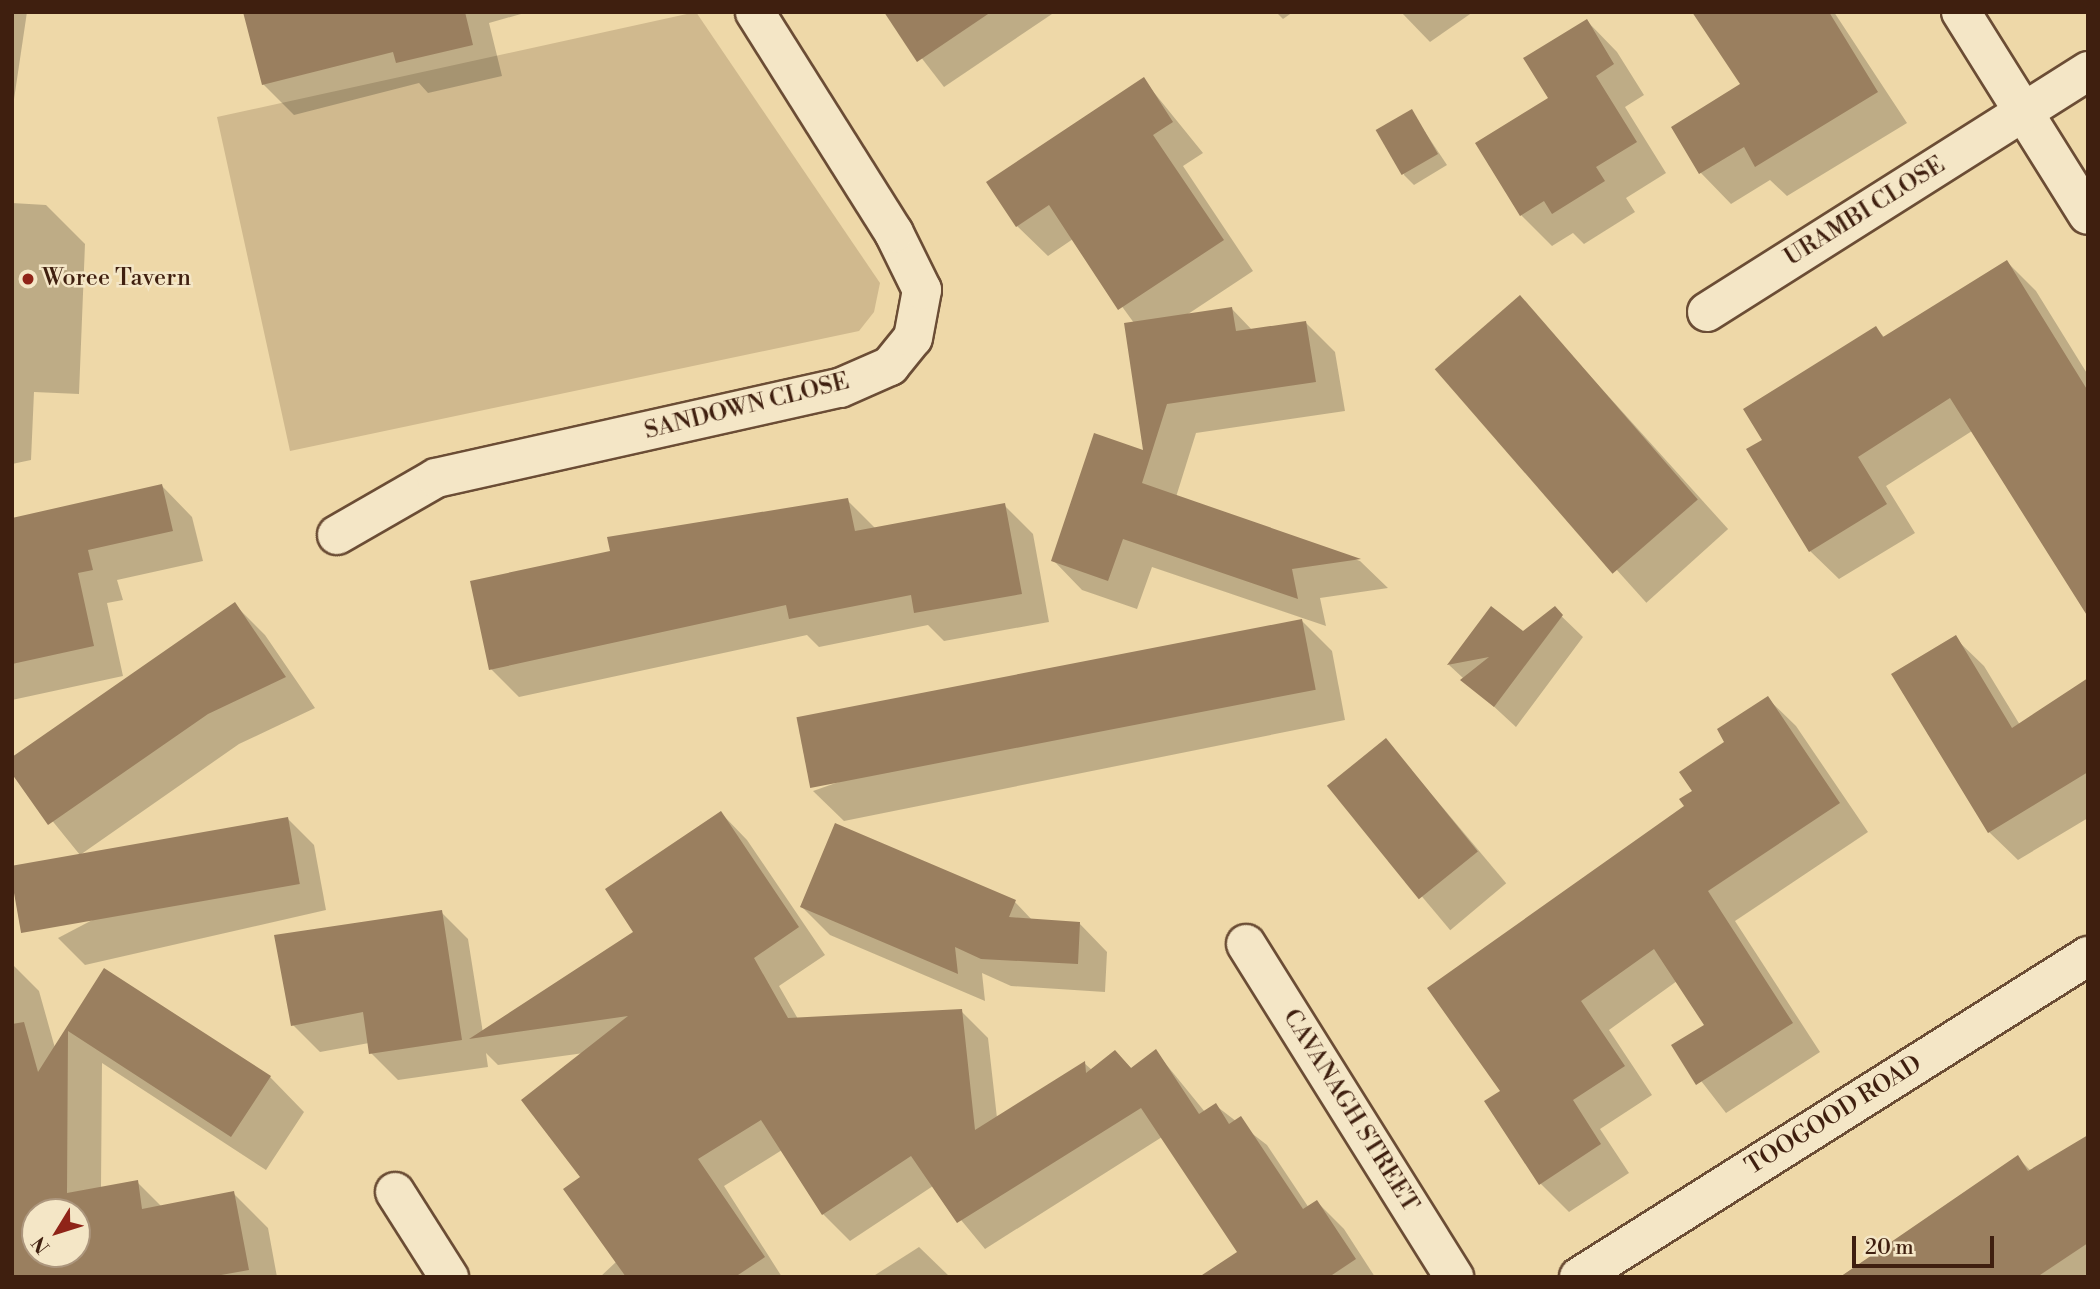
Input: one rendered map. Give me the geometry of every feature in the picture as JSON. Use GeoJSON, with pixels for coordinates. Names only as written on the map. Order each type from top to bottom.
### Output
{"type":"FeatureCollection","features":[{"type":"Feature","properties":{"kind":"street","name":"SANDOWN CLOSE"},"geometry":{"type":"LineString","coordinates":[[337,535],[436,478],[840,388],[890,366],[914,338],[922,289],[755,12]]}},
{"type":"Feature","properties":{"kind":"street"},"geometry":{"type":"LineString","coordinates":[[1961,12],[2088,215]]}},
{"type":"Feature","properties":{"kind":"street","name":"URAMBI CLOSE"},"geometry":{"type":"LineString","coordinates":[[1707,312],[2088,71]]}},
{"type":"Feature","properties":{"kind":"street","name":"CAVANAGH STREET"},"geometry":{"type":"LineString","coordinates":[[1246,944],[1454,1277]]}},
{"type":"Feature","properties":{"kind":"street","name":"TOOGOOD ROAD"},"geometry":{"type":"LineString","coordinates":[[1579,1277],[2088,956]]}},
{"type":"Feature","properties":{"kind":"street"},"geometry":{"type":"LineString","coordinates":[[395,1192],[449,1277]]}},
{"type":"Feature","properties":{"kind":"shaded area"},"geometry":{"type":"Polygon","coordinates":[[[696,12],[880,283],[874,312],[859,331],[290,451],[217,117],[696,12]]]}},
{"type":"Feature","properties":{"kind":"building"},"geometry":{"type":"Polygon","coordinates":[[[243,12],[465,12],[473,45],[396,63],[393,52],[262,85],[243,12]]]}},
{"type":"Feature","properties":{"kind":"building"},"geometry":{"type":"Polygon","coordinates":[[[884,12],[991,12],[917,62],[884,12]]]}},
{"type":"Feature","properties":{"kind":"building"},"geometry":{"type":"Polygon","coordinates":[[[1692,12],[1829,12],[1878,92],[1755,167],[1744,147],[1699,174],[1671,127],[1740,84],[1692,12]]]}},
{"type":"Feature","properties":{"kind":"building"},"geometry":{"type":"Polygon","coordinates":[[[1587,19],[1614,64],[1596,76],[1637,142],[1596,167],[1605,181],[1552,214],[1544,201],[1520,216],[1475,143],[1548,98],[1523,58],[1587,19]]]}},
{"type":"Feature","properties":{"kind":"building"},"geometry":{"type":"Polygon","coordinates":[[[1144,77],[1173,122],[1153,135],[1224,240],[1118,310],[1049,205],[1016,227],[986,182],[1144,77]]]}},
{"type":"Feature","properties":{"kind":"building"},"geometry":{"type":"Polygon","coordinates":[[[1412,109],[1438,154],[1402,175],[1376,130],[1412,109]]]}},
{"type":"Feature","properties":{"kind":"building"},"geometry":{"type":"Polygon","coordinates":[[[2007,260],[2088,391],[2088,617],[1950,398],[1858,457],[1887,504],[1809,552],[1746,449],[1762,440],[1743,409],[1876,326],[1883,337],[2007,260]]]}},
{"type":"Feature","properties":{"kind":"building"},"geometry":{"type":"Polygon","coordinates":[[[1520,295],[1698,500],[1613,574],[1435,369],[1520,295]]]}},
{"type":"Feature","properties":{"kind":"building"},"geometry":{"type":"Polygon","coordinates":[[[1232,307],[1236,331],[1306,321],[1316,382],[1167,404],[1142,483],[1361,559],[1292,569],[1298,599],[1123,539],[1108,581],[1051,561],[1094,433],[1143,450],[1124,323],[1232,307]]]}},
{"type":"Feature","properties":{"kind":"building"},"geometry":{"type":"Polygon","coordinates":[[[162,484],[173,531],[88,550],[93,570],[78,573],[94,646],[12,664],[12,518],[162,484]]]}},
{"type":"Feature","properties":{"kind":"building"},"geometry":{"type":"Polygon","coordinates":[[[848,498],[855,531],[1005,503],[1022,594],[914,613],[911,595],[789,619],[786,605],[489,670],[470,581],[610,551],[607,537],[848,498]]]}},
{"type":"Feature","properties":{"kind":"building"},"geometry":{"type":"Polygon","coordinates":[[[235,602],[286,677],[208,714],[48,825],[12,774],[12,757],[235,602]]]}},
{"type":"Feature","properties":{"kind":"building"},"geometry":{"type":"Polygon","coordinates":[[[1491,606],[1523,631],[1555,606],[1563,615],[1494,707],[1460,680],[1489,657],[1447,665],[1491,606]]]}},
{"type":"Feature","properties":{"kind":"building"},"geometry":{"type":"Polygon","coordinates":[[[1302,619],[1316,690],[810,788],[796,717],[1302,619]]]}},
{"type":"Feature","properties":{"kind":"building"},"geometry":{"type":"Polygon","coordinates":[[[1956,635],[2012,728],[2088,678],[2088,772],[1988,833],[1891,674],[1956,635]]]}},
{"type":"Feature","properties":{"kind":"building"},"geometry":{"type":"Polygon","coordinates":[[[1768,696],[1840,803],[1708,891],[1793,1023],[1696,1085],[1671,1045],[1704,1025],[1654,949],[1581,1001],[1625,1066],[1573,1100],[1601,1144],[1539,1185],[1484,1101],[1500,1091],[1427,988],[1684,806],[1679,799],[1692,791],[1679,772],[1724,742],[1717,729],[1768,696]]]}},
{"type":"Feature","properties":{"kind":"building"},"geometry":{"type":"Polygon","coordinates":[[[1386,738],[1478,851],[1419,899],[1327,786],[1386,738]]]}},
{"type":"Feature","properties":{"kind":"building"},"geometry":{"type":"Polygon","coordinates":[[[721,811],[799,927],[754,958],[788,1018],[962,1009],[975,1130],[1085,1061],[1086,1073],[1115,1050],[1131,1068],[1156,1049],[1199,1114],[1216,1103],[1229,1124],[1241,1116],[1303,1209],[1317,1200],[1356,1259],[1329,1277],[1199,1277],[1237,1252],[1141,1108],[957,1223],[911,1156],[822,1215],[761,1120],[698,1159],[765,1257],[735,1277],[626,1277],[563,1189],[580,1177],[521,1100],[628,1016],[469,1039],[633,932],[605,889],[721,811]]]}},
{"type":"Feature","properties":{"kind":"building"},"geometry":{"type":"Polygon","coordinates":[[[288,817],[300,884],[21,933],[12,881],[12,866],[288,817]]]}},
{"type":"Feature","properties":{"kind":"building"},"geometry":{"type":"Polygon","coordinates":[[[835,823],[1016,900],[1009,917],[1080,922],[1078,964],[981,959],[955,947],[958,974],[800,907],[835,823]]]}},
{"type":"Feature","properties":{"kind":"building"},"geometry":{"type":"Polygon","coordinates":[[[442,910],[462,1040],[369,1054],[363,1012],[291,1026],[274,935],[442,910]]]}},
{"type":"Feature","properties":{"kind":"building"},"geometry":{"type":"Polygon","coordinates":[[[104,968],[271,1076],[231,1137],[68,1031],[67,1193],[138,1180],[142,1209],[234,1191],[249,1270],[210,1277],[12,1277],[12,1024],[24,1022],[38,1072],[104,968]]]}},
{"type":"Feature","properties":{"kind":"building"},"geometry":{"type":"Polygon","coordinates":[[[2088,1135],[2088,1243],[2037,1277],[1840,1277],[2018,1155],[2028,1171],[2088,1135]]]}},
{"type":"Feature","properties":{"kind":"place","name":"Woree Tavern"},"geometry":{"type":"Point","coordinates":[28,279]}}]}
